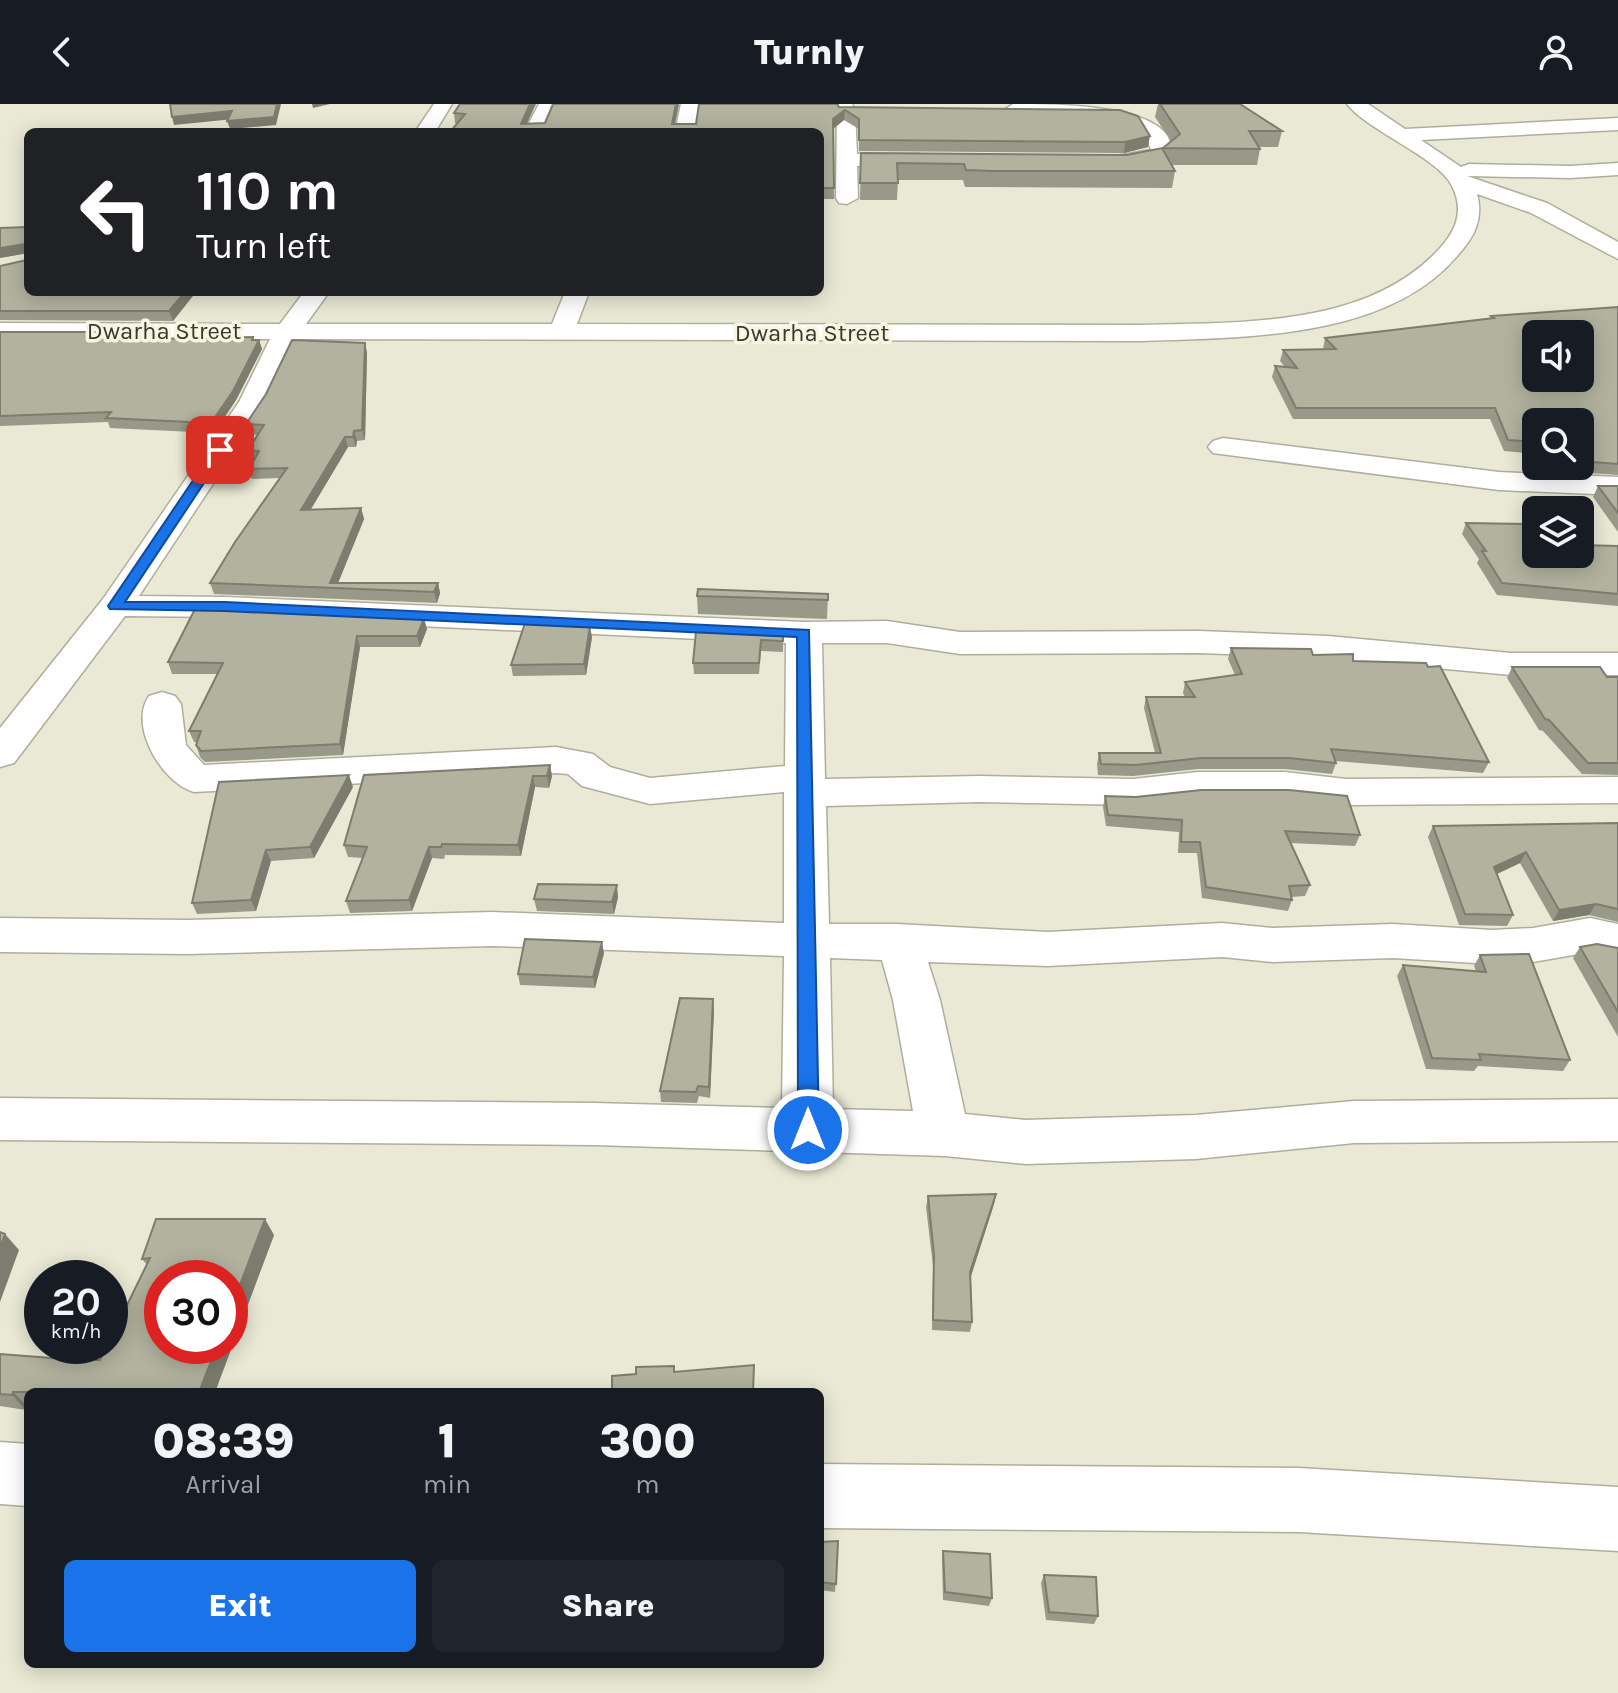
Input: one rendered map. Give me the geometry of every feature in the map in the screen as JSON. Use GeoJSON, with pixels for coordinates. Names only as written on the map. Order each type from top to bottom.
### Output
{"type":"FeatureCollection","features":[{"type":"Feature","properties":{"kind":"street"},"geometry":{"type":"LineString","coordinates":[[428,128],[443,104]]}},
{"type":"Feature","properties":{"kind":"street"},"geometry":{"type":"LineString","coordinates":[[536,128],[548,104]]}},
{"type":"Feature","properties":{"kind":"street"},"geometry":{"type":"LineString","coordinates":[[686,128],[690,104]]}},
{"type":"Feature","properties":{"kind":"street"},"geometry":{"type":"LineString","coordinates":[[1356,104],[1456,176],[1539,208],[1618,252]]}},
{"type":"Feature","properties":{"kind":"street"},"geometry":{"type":"LineString","coordinates":[[847,198],[845,160],[850,108]]}},
{"type":"Feature","properties":{"kind":"street"},"geometry":{"type":"LineString","coordinates":[[1000,110],[1093,109],[1133,113],[1153,125],[1164,150],[1149,159],[1093,161]]}},
{"type":"Feature","properties":{"kind":"street"},"geometry":{"type":"LineString","coordinates":[[1403,135],[1618,124]]}},
{"type":"Feature","properties":{"kind":"street"},"geometry":{"type":"LineString","coordinates":[[845,160],[938,161]]}},
{"type":"Feature","properties":{"kind":"street"},"geometry":{"type":"LineString","coordinates":[[1456,176],[1618,169]]}},
{"type":"Feature","properties":{"kind":"street","name":"Dwarha Street"},"geometry":{"type":"LineString","coordinates":[[0,331],[1142,333],[1251,328],[1329,317],[1410,287],[1441,264],[1467,228],[1471,206],[1456,176]]}},
{"type":"Feature","properties":{"kind":"street"},"geometry":{"type":"LineString","coordinates":[[5,740],[115,606],[253,402],[287,332],[314,296]]}},
{"type":"Feature","properties":{"kind":"street"},"geometry":{"type":"LineString","coordinates":[[561,333],[575,296]]}},
{"type":"Feature","properties":{"kind":"street"},"geometry":{"type":"LineString","coordinates":[[1223,447],[1499,481],[1618,486]]}},
{"type":"Feature","properties":{"kind":"street"},"geometry":{"type":"LineString","coordinates":[[115,606],[225,607],[804,633],[887,632],[960,643],[1199,642],[1328,647],[1511,664],[1618,664]]}},
{"type":"Feature","properties":{"kind":"street"},"geometry":{"type":"LineString","coordinates":[[804,633],[808,1130]]}},
{"type":"Feature","properties":{"kind":"street"},"geometry":{"type":"LineString","coordinates":[[162,704],[167,748],[194,779],[556,760],[579,763],[596,777],[650,791],[804,785],[1133,792],[1198,785],[1285,785],[1346,792],[1618,790]]}},
{"type":"Feature","properties":{"kind":"street"},"geometry":{"type":"LineString","coordinates":[[0,935],[187,937],[492,929],[897,941],[1048,949],[1222,940],[1285,946],[1368,941],[1492,947],[1533,945],[1590,935],[1618,941]]}},
{"type":"Feature","properties":{"kind":"street"},"geometry":{"type":"LineString","coordinates":[[897,941],[912,974],[923,1021],[927,1063],[945,1134]]}},
{"type":"Feature","properties":{"kind":"street"},"geometry":{"type":"LineString","coordinates":[[0,1119],[594,1124],[945,1134],[1025,1142],[1196,1137],[1354,1122],[1618,1120]]}},
{"type":"Feature","properties":{"kind":"street"},"geometry":{"type":"LineString","coordinates":[[0,1473],[24,1475]]}},
{"type":"Feature","properties":{"kind":"street"},"geometry":{"type":"LineString","coordinates":[[824,1496],[1299,1500],[1618,1519]]}},
{"type":"Feature","properties":{"kind":"building"},"geometry":{"type":"Polygon","coordinates":[[[170,104],[277,104],[274,117],[227,121],[232,111],[172,117],[170,104]]]}},
{"type":"Feature","properties":{"kind":"building"},"geometry":{"type":"Polygon","coordinates":[[[460,104],[530,104],[521,124],[545,123],[553,104],[676,104],[672,124],[696,124],[699,104],[1120,110],[1138,116],[1150,136],[1125,142],[859,140],[859,119],[845,110],[833,119],[834,188],[824,188],[824,128],[453,128],[465,114],[454,113],[460,104]]]}},
{"type":"Feature","properties":{"kind":"building"},"geometry":{"type":"Polygon","coordinates":[[[1160,104],[1240,104],[1282,131],[1249,131],[1260,149],[1163,148],[1180,134],[1160,104]]]}},
{"type":"Feature","properties":{"kind":"building"},"geometry":{"type":"Polygon","coordinates":[[[1162,148],[1175,171],[993,171],[966,170],[964,164],[897,163],[898,183],[860,183],[861,153],[1127,155],[1162,148]]]}},
{"type":"Feature","properties":{"kind":"building"},"geometry":{"type":"Polygon","coordinates":[[[24,227],[24,244],[0,248],[0,228],[24,227]]]}},
{"type":"Feature","properties":{"kind":"building"},"geometry":{"type":"Polygon","coordinates":[[[24,261],[24,296],[182,296],[169,311],[0,311],[0,266],[24,261]]]}},
{"type":"Feature","properties":{"kind":"building"},"geometry":{"type":"Polygon","coordinates":[[[1618,307],[1618,464],[1594,462],[1594,408],[1522,408],[1522,441],[1508,440],[1495,408],[1296,408],[1275,366],[1297,368],[1283,350],[1336,349],[1325,338],[1494,318],[1491,316],[1618,307]]]}},
{"type":"Feature","properties":{"kind":"building"},"geometry":{"type":"Polygon","coordinates":[[[0,332],[152,332],[146,339],[253,337],[252,340],[259,340],[233,391],[211,423],[106,418],[111,412],[0,416],[0,332]]]}},
{"type":"Feature","properties":{"kind":"building"},"geometry":{"type":"Polygon","coordinates":[[[292,340],[365,343],[362,430],[354,431],[353,437],[345,437],[301,510],[361,508],[330,583],[438,583],[434,592],[210,583],[287,468],[249,469],[259,451],[248,450],[264,425],[246,424],[266,394],[292,340]]]}},
{"type":"Feature","properties":{"kind":"building"},"geometry":{"type":"Polygon","coordinates":[[[1598,486],[1618,486],[1618,513],[1598,486]]]}},
{"type":"Feature","properties":{"kind":"building"},"geometry":{"type":"Polygon","coordinates":[[[1466,523],[1522,524],[1522,568],[1594,568],[1594,545],[1618,546],[1618,594],[1502,583],[1482,551],[1486,551],[1466,523]]]}},
{"type":"Feature","properties":{"kind":"building"},"geometry":{"type":"Polygon","coordinates":[[[698,589],[828,594],[828,600],[697,596],[698,589]]]}},
{"type":"Feature","properties":{"kind":"building"},"geometry":{"type":"Polygon","coordinates":[[[195,609],[424,618],[417,636],[357,636],[340,744],[201,751],[196,745],[201,731],[189,731],[223,663],[168,662],[195,609]]]}},
{"type":"Feature","properties":{"kind":"building"},"geometry":{"type":"Polygon","coordinates":[[[525,623],[590,626],[584,664],[511,665],[525,623]]]}},
{"type":"Feature","properties":{"kind":"building"},"geometry":{"type":"Polygon","coordinates":[[[696,631],[783,635],[783,641],[761,640],[759,663],[693,663],[696,631]]]}},
{"type":"Feature","properties":{"kind":"building"},"geometry":{"type":"Polygon","coordinates":[[[1231,648],[1311,649],[1313,655],[1353,654],[1353,661],[1440,666],[1489,762],[1331,749],[1336,763],[1289,758],[1201,758],[1135,765],[1101,764],[1099,753],[1161,753],[1146,697],[1195,697],[1185,682],[1242,674],[1231,648]]]}},
{"type":"Feature","properties":{"kind":"building"},"geometry":{"type":"Polygon","coordinates":[[[1512,667],[1600,667],[1607,677],[1618,677],[1618,763],[1588,763],[1545,719],[1512,667]]]}},
{"type":"Feature","properties":{"kind":"building"},"geometry":{"type":"Polygon","coordinates":[[[550,765],[547,776],[533,776],[518,845],[442,844],[441,847],[429,847],[409,900],[346,901],[367,847],[344,845],[364,775],[550,765]]]}},
{"type":"Feature","properties":{"kind":"building"},"geometry":{"type":"Polygon","coordinates":[[[349,775],[310,847],[266,850],[251,900],[192,903],[219,782],[349,775]]]}},
{"type":"Feature","properties":{"kind":"building"},"geometry":{"type":"Polygon","coordinates":[[[1201,790],[1289,790],[1347,796],[1360,835],[1285,831],[1310,885],[1289,886],[1292,900],[1206,887],[1200,842],[1181,842],[1182,820],[1108,815],[1105,796],[1136,797],[1201,790]]]}},
{"type":"Feature","properties":{"kind":"building"},"geometry":{"type":"Polygon","coordinates":[[[1618,823],[1618,909],[1596,904],[1559,910],[1526,852],[1494,867],[1513,915],[1465,914],[1433,826],[1618,823]]]}},
{"type":"Feature","properties":{"kind":"building"},"geometry":{"type":"Polygon","coordinates":[[[538,884],[617,885],[612,902],[534,899],[538,884]]]}},
{"type":"Feature","properties":{"kind":"building"},"geometry":{"type":"Polygon","coordinates":[[[525,939],[602,942],[593,977],[518,974],[525,939]]]}},
{"type":"Feature","properties":{"kind":"building"},"geometry":{"type":"Polygon","coordinates":[[[1597,944],[1618,948],[1618,1012],[1580,947],[1597,944]]]}},
{"type":"Feature","properties":{"kind":"building"},"geometry":{"type":"Polygon","coordinates":[[[1529,954],[1570,1060],[1479,1054],[1481,1060],[1432,1058],[1403,965],[1486,972],[1480,955],[1529,954]]]}},
{"type":"Feature","properties":{"kind":"building"},"geometry":{"type":"Polygon","coordinates":[[[680,998],[713,999],[709,1087],[698,1086],[696,1092],[660,1091],[680,998]]]}},
{"type":"Feature","properties":{"kind":"building"},"geometry":{"type":"Polygon","coordinates":[[[996,1194],[970,1272],[972,1322],[933,1320],[934,1255],[928,1196],[996,1194]]]}},
{"type":"Feature","properties":{"kind":"building"},"geometry":{"type":"Polygon","coordinates":[[[156,1219],[265,1219],[248,1264],[248,1260],[142,1259],[156,1219]]]}},
{"type":"Feature","properties":{"kind":"building"},"geometry":{"type":"Polygon","coordinates":[[[144,1270],[144,1364],[210,1364],[201,1388],[24,1388],[24,1392],[13,1392],[12,1395],[0,1394],[0,1354],[24,1356],[24,1364],[128,1364],[128,1303],[144,1270]]]}},
{"type":"Feature","properties":{"kind":"building"},"geometry":{"type":"Polygon","coordinates":[[[754,1365],[753,1388],[612,1388],[612,1376],[636,1374],[636,1367],[674,1366],[674,1372],[754,1365]]]}},
{"type":"Feature","properties":{"kind":"building"},"geometry":{"type":"Polygon","coordinates":[[[838,1541],[836,1584],[824,1582],[824,1542],[838,1541]]]}},
{"type":"Feature","properties":{"kind":"building"},"geometry":{"type":"Polygon","coordinates":[[[943,1551],[990,1554],[992,1598],[945,1592],[943,1551]]]}},
{"type":"Feature","properties":{"kind":"building"},"geometry":{"type":"Polygon","coordinates":[[[1044,1575],[1096,1577],[1098,1616],[1049,1612],[1044,1575]]]}},
{"type":"Feature","properties":{"kind":"route"},"geometry":{"type":"LineString","coordinates":[[220,450],[115,606],[225,607],[804,633],[808,1130]]}}]}
